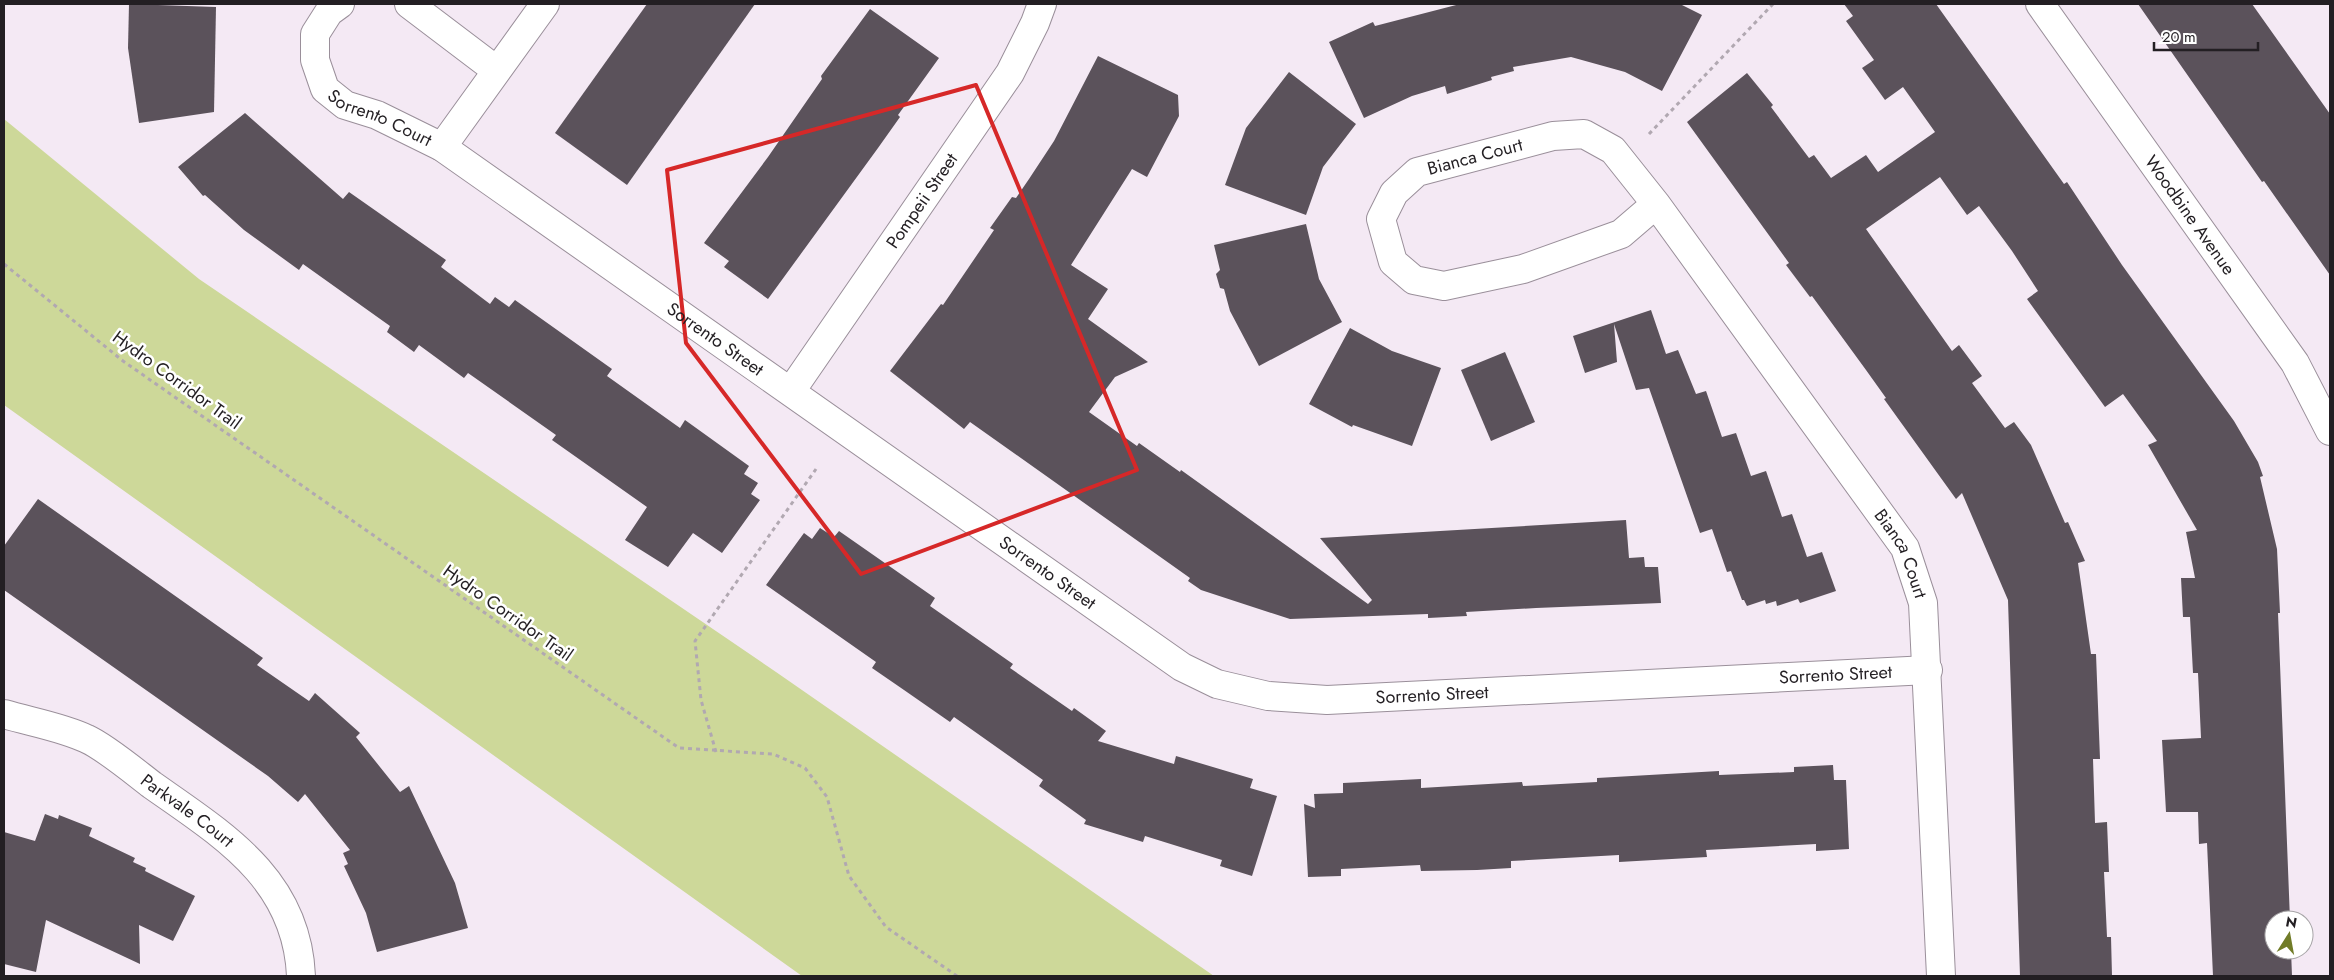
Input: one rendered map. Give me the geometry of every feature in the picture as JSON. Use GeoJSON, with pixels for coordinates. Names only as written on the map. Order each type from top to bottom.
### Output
{"type":"FeatureCollection","features":[{"type":"Feature","properties":{"kind":"street","name":"Sorrento Court"},"geometry":{"type":"LineString","coordinates":[[340,4],[329,12],[315,34],[315,60],[325,89],[345,105],[377,115],[442,146]]}},
{"type":"Feature","properties":{"kind":"street"},"geometry":{"type":"LineString","coordinates":[[409,4],[496,70]]}},
{"type":"Feature","properties":{"kind":"street"},"geometry":{"type":"LineString","coordinates":[[442,146],[545,4]]}},
{"type":"Feature","properties":{"kind":"street","name":"Pompeii Street"},"geometry":{"type":"LineString","coordinates":[[791,391],[1010,73],[1035,23],[1042,4]]}},
{"type":"Feature","properties":{"kind":"street","name":"Woodbine Avenue"},"geometry":{"type":"LineString","coordinates":[[2040,4],[2295,363],[2330,431]]}},
{"type":"Feature","properties":{"kind":"street","name":"Bianca Court"},"geometry":{"type":"LineString","coordinates":[[1656,204],[1621,234],[1523,269],[1444,286],[1414,280],[1394,262],[1381,219],[1394,193],[1417,172],[1553,136],[1584,134],[1613,150],[1656,204],[1905,548],[1923,603],[1928,670],[1941,976]]}},
{"type":"Feature","properties":{"kind":"street","name":"Sorrento Street"},"geometry":{"type":"LineString","coordinates":[[442,146],[1182,667],[1217,684],[1268,696],[1327,700],[1928,670]]}},
{"type":"Feature","properties":{"kind":"street","name":"Parkvale Court"},"geometry":{"type":"LineString","coordinates":[[4,714],[88,739],[230,840],[252,860],[270,883],[290,922],[301,964],[302,976]]}},
{"type":"Feature","properties":{"kind":"path"},"geometry":{"type":"LineString","coordinates":[[1649,134],[1773,4]]}},
{"type":"Feature","properties":{"kind":"path","name":"Hydro Corridor Trail"},"geometry":{"type":"LineString","coordinates":[[4,264],[123,361],[679,748],[716,752],[773,754],[805,768],[827,797],[849,876],[886,928],[957,976]]}},
{"type":"Feature","properties":{"kind":"path"},"geometry":{"type":"LineString","coordinates":[[716,752],[701,700],[695,641],[816,469]]}},
{"type":"Feature","properties":{"kind":"highlighted area"},"geometry":{"type":"Polygon","coordinates":[[[976,85],[1137,470],[861,574],[686,343],[667,170],[976,85]]]}},
{"type":"Feature","properties":{"kind":"green space"},"geometry":{"type":"Polygon","coordinates":[[[4,119],[199,279],[776,672],[1214,976],[802,976],[4,405],[4,119]]]}},
{"type":"Feature","properties":{"kind":"building"},"geometry":{"type":"Polygon","coordinates":[[[129,4],[216,7],[214,112],[139,123],[128,48],[129,4]]]}},
{"type":"Feature","properties":{"kind":"building"},"geometry":{"type":"Polygon","coordinates":[[[647,4],[755,4],[627,185],[555,133],[647,4]]]}},
{"type":"Feature","properties":{"kind":"building"},"geometry":{"type":"Polygon","coordinates":[[[1460,4],[1680,4],[1702,15],[1662,91],[1625,72],[1571,57],[1513,67],[1514,71],[1491,77],[1492,80],[1447,94],[1445,86],[1412,96],[1364,118],[1329,42],[1373,22],[1375,26],[1460,4]]]}},
{"type":"Feature","properties":{"kind":"building"},"geometry":{"type":"Polygon","coordinates":[[[1844,4],[1936,4],[2064,184],[2067,182],[2122,265],[2234,421],[2258,462],[2263,476],[2260,477],[2277,549],[2290,910],[2264,910],[2264,960],[2291,960],[2292,976],[2213,976],[2207,843],[2199,844],[2198,812],[2166,812],[2162,740],[2201,738],[2198,673],[2193,673],[2190,617],[2183,617],[2181,578],[2195,578],[2186,532],[2197,530],[2148,445],[2157,441],[2123,394],[2105,407],[2027,299],[2038,291],[2012,251],[1979,206],[1967,215],[1940,177],[1866,229],[1952,351],[1959,345],[1982,376],[1972,383],[2005,428],[2014,422],[2031,445],[2065,523],[2068,522],[2085,561],[2078,563],[2091,654],[2096,654],[2100,759],[2093,759],[2095,823],[2107,822],[2109,872],[2104,872],[2107,937],[2111,937],[2112,976],[2020,976],[2008,600],[1962,493],[1956,499],[1884,399],[1886,398],[1866,370],[1812,296],[1810,297],[1786,265],[1789,263],[1687,122],[1747,73],[1773,105],[1771,107],[1809,158],[1814,155],[1831,178],[1866,155],[1878,172],[1935,132],[1903,87],[1885,100],[1862,68],[1874,60],[1846,21],[1853,16],[1844,4]]]}},
{"type":"Feature","properties":{"kind":"building"},"geometry":{"type":"Polygon","coordinates":[[[2138,4],[2252,4],[2330,114],[2330,275],[2264,181],[2262,182],[2138,4]]]}},
{"type":"Feature","properties":{"kind":"building"},"geometry":{"type":"Polygon","coordinates":[[[870,9],[939,58],[898,115],[900,117],[768,299],[724,267],[729,261],[704,243],[768,157],[822,79],[821,76],[870,9]]]}},
{"type":"Feature","properties":{"kind":"building"},"geometry":{"type":"Polygon","coordinates":[[[1098,56],[1178,95],[1179,116],[1147,177],[1132,169],[1071,265],[1108,289],[1088,319],[1148,362],[1115,377],[1089,412],[1137,446],[1139,443],[1180,472],[1181,470],[1368,604],[1372,600],[1320,538],[1626,520],[1629,558],[1644,557],[1645,567],[1658,567],[1661,603],[1466,612],[1467,616],[1428,618],[1428,614],[1290,619],[1201,590],[1188,581],[1190,578],[970,422],[964,429],[890,371],[941,304],[943,305],[994,230],[990,228],[1012,197],[1016,198],[1029,179],[1054,141],[1098,56]]]}},
{"type":"Feature","properties":{"kind":"building"},"geometry":{"type":"Polygon","coordinates":[[[1289,72],[1356,124],[1323,167],[1306,215],[1225,185],[1246,128],[1289,72]]]}},
{"type":"Feature","properties":{"kind":"building"},"geometry":{"type":"Polygon","coordinates":[[[245,113],[343,199],[349,192],[446,260],[441,267],[490,304],[495,297],[509,307],[515,300],[612,369],[607,376],[680,428],[685,420],[749,466],[744,474],[758,483],[751,494],[760,500],[722,553],[693,533],[668,567],[625,540],[647,507],[552,440],[556,435],[468,373],[464,378],[419,345],[414,352],[387,332],[390,326],[303,264],[299,270],[244,230],[205,195],[203,196],[178,167],[245,113]]]}},
{"type":"Feature","properties":{"kind":"building"},"geometry":{"type":"Polygon","coordinates":[[[1306,224],[1319,279],[1342,322],[1259,366],[1230,311],[1224,289],[1220,288],[1216,274],[1220,270],[1214,245],[1306,224]]]}},
{"type":"Feature","properties":{"kind":"building"},"geometry":{"type":"Polygon","coordinates":[[[1651,310],[1666,354],[1678,350],[1696,394],[1706,391],[1722,437],[1736,433],[1751,476],[1766,471],[1782,517],[1792,514],[1807,557],[1822,552],[1836,591],[1800,603],[1798,599],[1777,606],[1776,601],[1766,604],[1765,600],[1747,606],[1744,600],[1742,600],[1731,571],[1727,572],[1712,529],[1700,533],[1649,388],[1636,390],[1614,324],[1617,362],[1585,373],[1573,336],[1651,310]]]}},
{"type":"Feature","properties":{"kind":"building"},"geometry":{"type":"Polygon","coordinates":[[[1350,328],[1392,351],[1441,368],[1412,446],[1353,425],[1352,427],[1309,404],[1350,328]]]}},
{"type":"Feature","properties":{"kind":"building"},"geometry":{"type":"Polygon","coordinates":[[[1505,352],[1535,422],[1491,441],[1461,370],[1505,352]]]}},
{"type":"Feature","properties":{"kind":"building"},"geometry":{"type":"Polygon","coordinates":[[[38,499],[263,658],[257,665],[309,701],[315,693],[360,733],[356,737],[400,792],[409,786],[455,883],[468,928],[377,952],[366,913],[344,866],[348,864],[343,853],[350,850],[305,794],[298,802],[268,776],[4,590],[4,546],[38,499]]]}},
{"type":"Feature","properties":{"kind":"building"},"geometry":{"type":"Polygon","coordinates":[[[820,528],[834,537],[839,531],[935,598],[930,606],[1013,664],[1010,668],[1072,711],[1074,708],[1106,731],[1098,741],[1174,764],[1176,756],[1253,779],[1250,788],[1277,796],[1252,876],[1220,866],[1222,860],[1145,836],[1143,842],[1084,824],[1086,820],[1039,786],[1043,780],[954,717],[950,722],[872,668],[876,662],[766,585],[804,533],[812,539],[820,528]]]}},
{"type":"Feature","properties":{"kind":"building"},"geometry":{"type":"Polygon","coordinates":[[[1833,765],[1834,780],[1846,780],[1849,849],[1816,851],[1816,844],[1706,850],[1707,857],[1619,862],[1619,855],[1511,861],[1511,868],[1477,870],[1421,871],[1420,865],[1341,869],[1341,876],[1308,877],[1304,804],[1315,808],[1314,794],[1343,793],[1343,783],[1421,779],[1421,788],[1522,782],[1523,786],[1597,782],[1597,778],[1719,771],[1719,775],[1794,772],[1794,767],[1833,765]]]}},
{"type":"Feature","properties":{"kind":"building"},"geometry":{"type":"Polygon","coordinates":[[[45,814],[58,819],[59,815],[92,828],[89,836],[135,858],[133,862],[146,868],[145,871],[195,896],[173,941],[139,925],[140,964],[46,920],[36,972],[4,964],[4,832],[35,841],[45,814]]]}}]}
